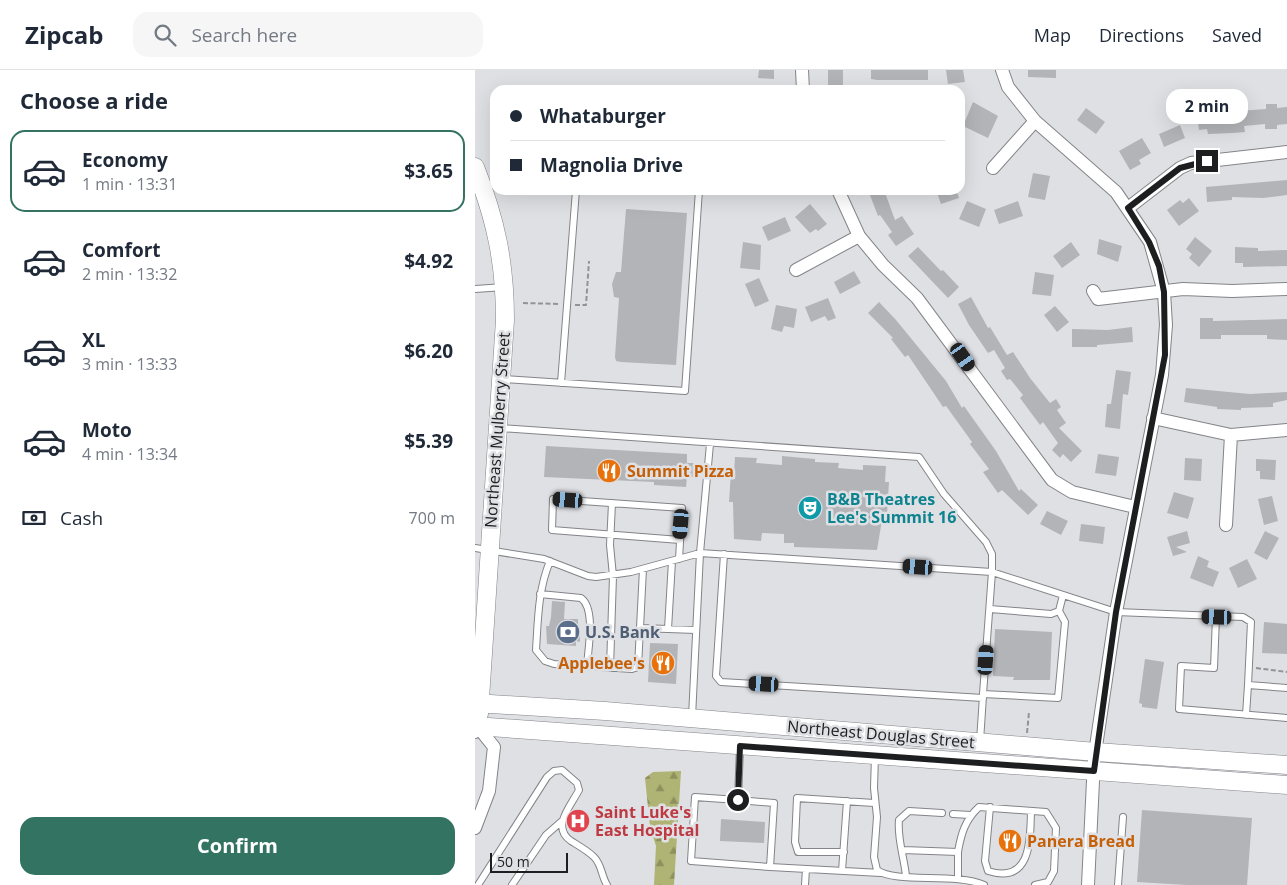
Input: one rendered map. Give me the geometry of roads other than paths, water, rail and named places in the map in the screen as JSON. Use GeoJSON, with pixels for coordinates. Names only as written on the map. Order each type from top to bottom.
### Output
{"type":"FeatureCollection","features":[{"type":"Feature","properties":{"kind":"main road","name":"Northeast Mulberry Street"},"geometry":{"type":"LineString","coordinates":[[475,167],[488,193],[497,233],[505,287],[498,428],[482,549],[476,728]]}},
{"type":"Feature","properties":{"kind":"main road","name":"Northeast Douglas Street"},"geometry":{"type":"LineString","coordinates":[[477,703],[1096,752],[1287,765]]}},
{"type":"Feature","properties":{"kind":"main road","name":"Northeast Douglas Street"},"geometry":{"type":"LineString","coordinates":[[476,728],[1287,785]]}},
{"type":"Feature","properties":{"kind":"street"},"geometry":{"type":"LineString","coordinates":[[802,70],[803,85]]}},
{"type":"Feature","properties":{"kind":"street"},"geometry":{"type":"LineString","coordinates":[[1002,70],[1008,87],[1035,122],[1117,192],[1149,242],[1164,292],[1165,355],[1116,612],[1094,771],[1088,885]]}},
{"type":"Feature","properties":{"kind":"street"},"geometry":{"type":"LineString","coordinates":[[993,168],[1035,122]]}},
{"type":"Feature","properties":{"kind":"street"},"geometry":{"type":"LineString","coordinates":[[1128,208],[1180,168],[1191,164],[1287,152]]}},
{"type":"Feature","properties":{"kind":"street"},"geometry":{"type":"LineString","coordinates":[[840,195],[859,236],[883,265],[917,298],[1052,480],[1073,492],[1135,507]]}},
{"type":"Feature","properties":{"kind":"street"},"geometry":{"type":"LineString","coordinates":[[796,270],[859,236]]}},
{"type":"Feature","properties":{"kind":"street"},"geometry":{"type":"LineString","coordinates":[[1093,291],[1098,299],[1183,289],[1232,291],[1287,289]]}},
{"type":"Feature","properties":{"kind":"street"},"geometry":{"type":"LineString","coordinates":[[1153,418],[1231,435],[1287,430]]}},
{"type":"Feature","properties":{"kind":"street"},"geometry":{"type":"LineString","coordinates":[[1225,525],[1231,435]]}},
{"type":"Feature","properties":{"kind":"street"},"geometry":{"type":"LineString","coordinates":[[475,828],[489,791],[494,747],[476,728]]}},
{"type":"Feature","properties":{"kind":"lane"},"geometry":{"type":"LineString","coordinates":[[561,383],[576,195]]}},
{"type":"Feature","properties":{"kind":"lane"},"geometry":{"type":"LineString","coordinates":[[501,379],[685,391],[699,195]]}},
{"type":"Feature","properties":{"kind":"lane"},"geometry":{"type":"LineString","coordinates":[[475,289],[505,287]]}},
{"type":"Feature","properties":{"kind":"lane"},"geometry":{"type":"LineString","coordinates":[[498,428],[919,457],[944,494],[986,542],[992,554],[980,742]]}},
{"type":"Feature","properties":{"kind":"lane"},"geometry":{"type":"LineString","coordinates":[[693,719],[700,553],[710,444]]}},
{"type":"Feature","properties":{"kind":"lane"},"geometry":{"type":"LineString","coordinates":[[668,629],[675,560],[680,540],[682,508],[553,499],[552,530],[680,540]]}},
{"type":"Feature","properties":{"kind":"lane"},"geometry":{"type":"LineString","coordinates":[[610,668],[613,576],[610,535],[613,503]]}},
{"type":"Feature","properties":{"kind":"lane"},"geometry":{"type":"LineString","coordinates":[[482,549],[520,553],[550,561],[588,576],[613,576],[700,553],[992,572],[1116,612],[1243,617],[1251,622],[1247,715]]}},
{"type":"Feature","properties":{"kind":"lane"},"geometry":{"type":"LineString","coordinates":[[724,554],[716,676],[721,682],[983,696],[1058,698],[1065,622],[1059,611],[1063,595]]}},
{"type":"Feature","properties":{"kind":"lane"},"geometry":{"type":"LineString","coordinates":[[550,561],[540,594],[536,650],[539,656],[554,664],[610,668],[638,667],[643,569]]}},
{"type":"Feature","properties":{"kind":"lane"},"geometry":{"type":"LineString","coordinates":[[540,594],[581,598],[587,602],[590,611],[587,666]]}},
{"type":"Feature","properties":{"kind":"lane"},"geometry":{"type":"LineString","coordinates":[[989,609],[1051,614],[1059,611]]}},
{"type":"Feature","properties":{"kind":"lane"},"geometry":{"type":"LineString","coordinates":[[1217,617],[1214,668],[1181,666],[1179,709],[1287,718]]}},
{"type":"Feature","properties":{"kind":"lane"},"geometry":{"type":"LineString","coordinates":[[641,628],[696,630]]}},
{"type":"Feature","properties":{"kind":"lane"},"geometry":{"type":"LineString","coordinates":[[1248,685],[1287,688]]}},
{"type":"Feature","properties":{"kind":"lane"},"geometry":{"type":"LineString","coordinates":[[738,800],[740,746]]}},
{"type":"Feature","properties":{"kind":"lane"},"geometry":{"type":"LineString","coordinates":[[875,755],[875,803],[877,817],[874,857],[877,870],[881,873]]}},
{"type":"Feature","properties":{"kind":"lane"},"geometry":{"type":"LineString","coordinates":[[478,885],[547,778],[554,772],[562,770],[577,783],[579,790],[562,821],[546,835],[512,885]]}},
{"type":"Feature","properties":{"kind":"lane"},"geometry":{"type":"LineString","coordinates":[[770,867],[773,803],[695,797],[691,861],[770,867],[881,873],[958,879],[984,885]]}},
{"type":"Feature","properties":{"kind":"lane"},"geometry":{"type":"LineString","coordinates":[[844,852],[798,852],[795,842],[797,798],[875,803]]}},
{"type":"Feature","properties":{"kind":"lane"},"geometry":{"type":"LineString","coordinates":[[842,871],[847,801]]}},
{"type":"Feature","properties":{"kind":"lane"},"geometry":{"type":"LineString","coordinates":[[958,879],[958,852],[962,831],[970,815],[979,807],[990,807],[1046,812],[1056,828],[1054,871],[1048,882],[1035,885]]}},
{"type":"Feature","properties":{"kind":"lane"},"geometry":{"type":"LineString","coordinates":[[990,807],[985,861],[988,872],[998,878],[1015,877],[1025,867],[1029,857],[1031,811]]}},
{"type":"Feature","properties":{"kind":"lane"},"geometry":{"type":"LineString","coordinates":[[906,876],[903,850],[898,832],[899,820],[909,811],[942,814]]}},
{"type":"Feature","properties":{"kind":"lane"},"geometry":{"type":"LineString","coordinates":[[953,814],[970,815]]}},
{"type":"Feature","properties":{"kind":"lane"},"geometry":{"type":"LineString","coordinates":[[1118,885],[1123,817]]}},
{"type":"Feature","properties":{"kind":"lane"},"geometry":{"type":"LineString","coordinates":[[562,821],[561,831],[565,837],[593,856],[601,865],[607,885]]}},
{"type":"Feature","properties":{"kind":"lane"},"geometry":{"type":"LineString","coordinates":[[903,850],[958,852]]}},
{"type":"Feature","properties":{"kind":"lane"},"geometry":{"type":"LineString","coordinates":[[805,885],[806,869]]}},
{"type":"Feature","properties":{"kind":"place","name":"Summit Pizza"},"geometry":{"type":"Point","coordinates":[609,471]}},
{"type":"Feature","properties":{"kind":"place","name":"B&B Theatres Lee's Summit 16"},"geometry":{"type":"Point","coordinates":[810,508]}},
{"type":"Feature","properties":{"kind":"place","name":"U.S. Bank"},"geometry":{"type":"Point","coordinates":[568,632]}},
{"type":"Feature","properties":{"kind":"place","name":"Applebee's"},"geometry":{"type":"Point","coordinates":[663,663]}},
{"type":"Feature","properties":{"kind":"place","name":"Saint Luke's East Hospital"},"geometry":{"type":"Point","coordinates":[578,821]}},
{"type":"Feature","properties":{"kind":"place","name":"Panera Bread"},"geometry":{"type":"Point","coordinates":[1010,841]}}]}
